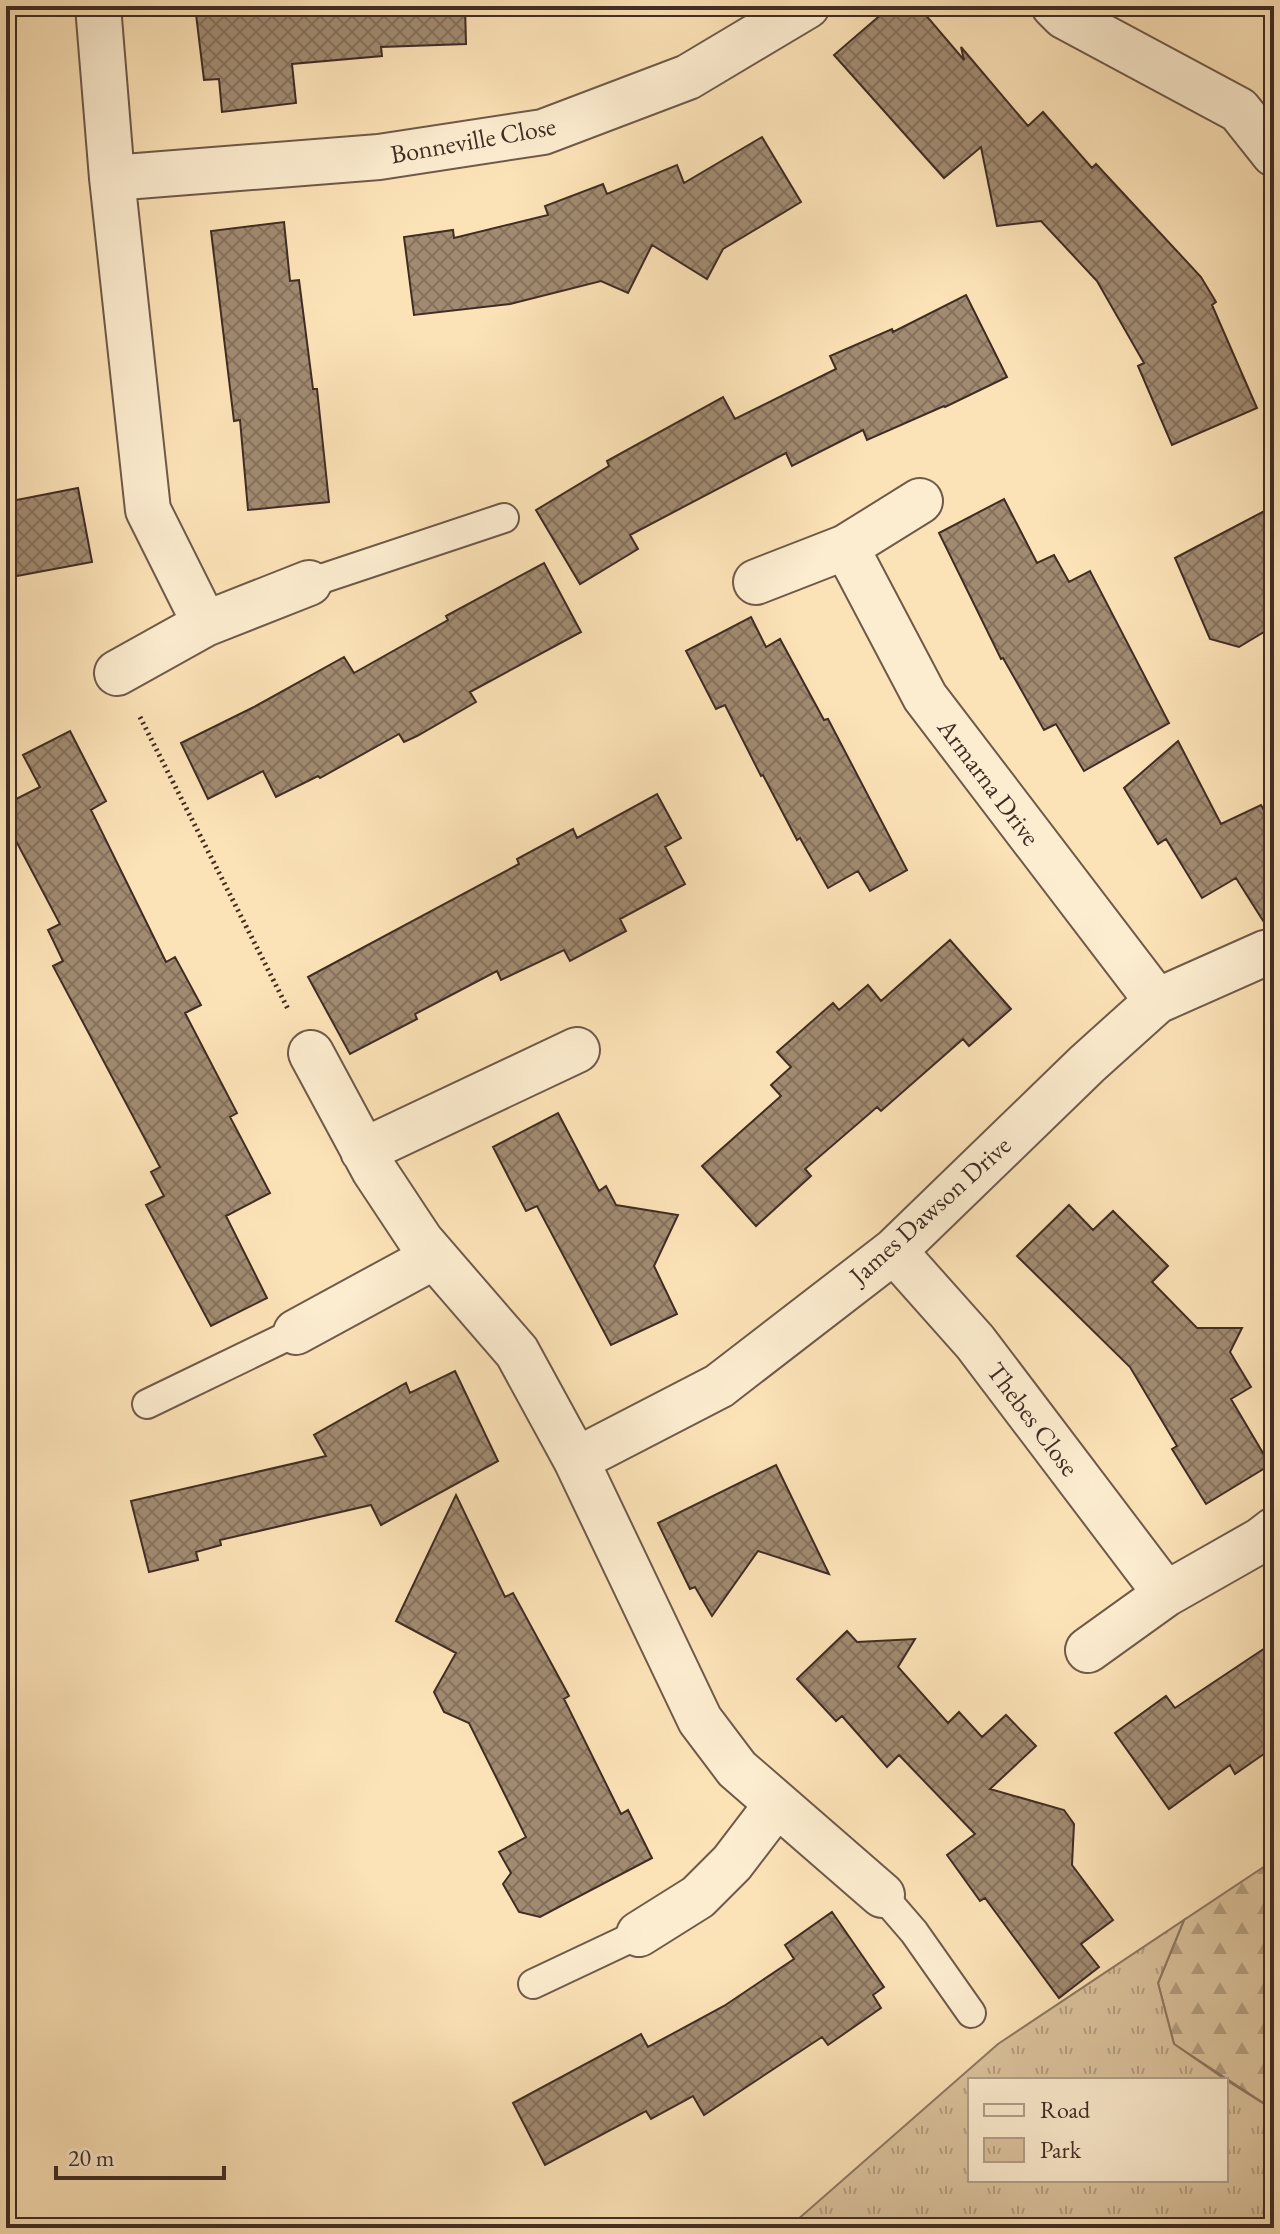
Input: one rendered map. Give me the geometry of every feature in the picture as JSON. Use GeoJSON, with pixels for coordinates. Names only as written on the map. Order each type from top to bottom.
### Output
{"type":"FeatureCollection","features":[{"type":"Feature","properties":{"kind":"street"},"geometry":{"type":"LineString","coordinates":[[98,6],[112,178],[148,510],[205,624]]}},
{"type":"Feature","properties":{"kind":"street","name":"Bonneville Close"},"geometry":{"type":"LineString","coordinates":[[112,178],[379,157],[543,132],[688,77],[807,6]]}},
{"type":"Feature","properties":{"kind":"street"},"geometry":{"type":"LineString","coordinates":[[1054,6],[1064,16],[1239,110],[1274,154]]}},
{"type":"Feature","properties":{"kind":"street"},"geometry":{"type":"LineString","coordinates":[[756,582],[846,547],[920,501]]}},
{"type":"Feature","properties":{"kind":"street","name":"Armarna Drive"},"geometry":{"type":"LineString","coordinates":[[846,547],[925,697],[1157,1001]]}},
{"type":"Feature","properties":{"kind":"street"},"geometry":{"type":"LineString","coordinates":[[117,673],[205,624],[309,583]]}},
{"type":"Feature","properties":{"kind":"street","name":"James Dawson Drive"},"geometry":{"type":"LineString","coordinates":[[576,1460],[719,1386],[894,1251],[1087,1064],[1157,1001],[1274,951]]}},
{"type":"Feature","properties":{"kind":"street"},"geometry":{"type":"LineString","coordinates":[[363,1151],[577,1050]]}},
{"type":"Feature","properties":{"kind":"street"},"geometry":{"type":"LineString","coordinates":[[311,1053],[363,1151],[421,1241],[517,1352],[576,1460],[700,1720],[737,1769],[882,1895]]}},
{"type":"Feature","properties":{"kind":"street","name":"Thebes Close"},"geometry":{"type":"LineString","coordinates":[[894,1251],[975,1342],[1166,1594]]}},
{"type":"Feature","properties":{"kind":"street"},"geometry":{"type":"LineString","coordinates":[[296,1332],[434,1257]]}},
{"type":"Feature","properties":{"kind":"street"},"geometry":{"type":"LineString","coordinates":[[1088,1650],[1166,1594],[1274,1530]]}},
{"type":"Feature","properties":{"kind":"street"},"geometry":{"type":"LineString","coordinates":[[639,1934],[698,1897],[732,1863],[777,1804]]}},
{"type":"Feature","properties":{"kind":"lane"},"geometry":{"type":"LineString","coordinates":[[309,583],[504,518]]}},
{"type":"Feature","properties":{"kind":"lane"},"geometry":{"type":"LineString","coordinates":[[147,1404],[296,1332]]}},
{"type":"Feature","properties":{"kind":"lane"},"geometry":{"type":"LineString","coordinates":[[882,1895],[914,1932],[971,2013]]}},
{"type":"Feature","properties":{"kind":"lane"},"geometry":{"type":"LineString","coordinates":[[533,1984],[639,1934]]}},
{"type":"Feature","properties":{"kind":"path"},"geometry":{"type":"LineString","coordinates":[[117,673],[311,1053]]}},
{"type":"Feature","properties":{"kind":"green space"},"geometry":{"type":"Polygon","coordinates":[[[1274,1860],[1274,2110],[1174,2044],[1158,1983],[1184,1920],[1274,1860]]]}},
{"type":"Feature","properties":{"kind":"green space"},"geometry":{"type":"Polygon","coordinates":[[[1184,1920],[1158,1983],[1174,2044],[1223,2078],[968,2078],[968,2182],[1228,2182],[1228,2081],[1274,2110],[1274,2228],[788,2228],[998,2044],[1184,1920]]]}},
{"type":"Feature","properties":{"kind":"building"},"geometry":{"type":"Polygon","coordinates":[[[195,6],[465,6],[466,44],[381,47],[382,56],[292,64],[296,103],[222,112],[219,79],[204,80],[195,6]]]}},
{"type":"Feature","properties":{"kind":"building"},"geometry":{"type":"Polygon","coordinates":[[[891,6],[918,6],[964,60],[961,47],[1028,126],[1043,112],[1092,168],[1096,164],[1201,277],[1216,302],[1212,305],[1257,408],[1172,445],[1138,366],[1144,363],[1097,281],[1041,221],[997,226],[981,147],[944,178],[834,55],[891,6]]]}},
{"type":"Feature","properties":{"kind":"building"},"geometry":{"type":"Polygon","coordinates":[[[762,137],[801,202],[723,249],[707,279],[652,245],[628,293],[601,281],[510,304],[414,315],[404,237],[453,230],[454,238],[548,215],[545,206],[603,184],[607,194],[677,165],[684,183],[762,137]]]}},
{"type":"Feature","properties":{"kind":"building"},"geometry":{"type":"Polygon","coordinates":[[[284,222],[290,281],[299,280],[313,389],[317,389],[329,502],[248,510],[240,420],[234,421],[211,231],[284,222]]]}},
{"type":"Feature","properties":{"kind":"building"},"geometry":{"type":"Polygon","coordinates":[[[966,295],[1007,377],[867,440],[863,430],[792,466],[786,453],[630,535],[638,549],[580,584],[536,510],[609,466],[607,461],[723,397],[735,419],[836,369],[830,356],[892,329],[893,332],[966,295]]]}},
{"type":"Feature","properties":{"kind":"building"},"geometry":{"type":"Polygon","coordinates":[[[78,488],[92,562],[6,578],[6,502],[78,488]]]}},
{"type":"Feature","properties":{"kind":"building"},"geometry":{"type":"Polygon","coordinates":[[[1004,499],[1037,563],[1054,555],[1069,582],[1090,571],[1169,723],[1084,771],[1056,724],[1044,730],[1001,659],[939,533],[1004,499]]]}},
{"type":"Feature","properties":{"kind":"building"},"geometry":{"type":"Polygon","coordinates":[[[1274,506],[1274,626],[1239,647],[1210,639],[1175,558],[1274,506]]]}},
{"type":"Feature","properties":{"kind":"building"},"geometry":{"type":"Polygon","coordinates":[[[544,563],[581,632],[470,692],[476,702],[404,742],[399,734],[320,778],[318,776],[276,797],[263,771],[208,799],[181,743],[344,657],[354,673],[448,620],[446,616],[544,563]]]}},
{"type":"Feature","properties":{"kind":"building"},"geometry":{"type":"Polygon","coordinates":[[[751,617],[766,647],[780,639],[824,720],[828,719],[907,870],[870,891],[858,871],[828,888],[800,838],[797,840],[725,705],[716,709],[686,651],[751,617]]]}},
{"type":"Feature","properties":{"kind":"building"},"geometry":{"type":"Polygon","coordinates":[[[70,731],[106,801],[91,810],[166,962],[175,957],[201,1005],[185,1013],[237,1113],[230,1117],[270,1193],[226,1216],[267,1298],[211,1326],[146,1205],[164,1196],[151,1172],[160,1167],[53,966],[63,961],[48,930],[60,924],[6,822],[6,804],[40,787],[23,755],[70,731]]]}},
{"type":"Feature","properties":{"kind":"building"},"geometry":{"type":"Polygon","coordinates":[[[1178,741],[1221,824],[1261,805],[1274,828],[1274,927],[1267,927],[1236,878],[1202,898],[1166,839],[1158,844],[1124,788],[1178,741]]]}},
{"type":"Feature","properties":{"kind":"building"},"geometry":{"type":"Polygon","coordinates":[[[657,794],[681,838],[665,847],[685,884],[620,919],[626,931],[570,961],[564,950],[501,980],[497,971],[415,1014],[417,1019],[350,1054],[308,977],[519,864],[517,859],[573,829],[577,838],[657,794]]]}},
{"type":"Feature","properties":{"kind":"building"},"geometry":{"type":"Polygon","coordinates":[[[950,940],[1011,1009],[969,1046],[963,1039],[881,1111],[877,1107],[805,1169],[811,1176],[756,1226],[702,1166],[781,1096],[771,1085],[791,1067],[777,1052],[833,1003],[839,1010],[868,985],[881,1001],[950,940]]]}},
{"type":"Feature","properties":{"kind":"building"},"geometry":{"type":"Polygon","coordinates":[[[558,1113],[599,1191],[606,1186],[616,1205],[678,1215],[654,1266],[677,1314],[611,1345],[537,1206],[526,1211],[493,1147],[558,1113]]]}},
{"type":"Feature","properties":{"kind":"building"},"geometry":{"type":"Polygon","coordinates":[[[1069,1205],[1093,1230],[1113,1211],[1168,1266],[1152,1282],[1197,1328],[1242,1328],[1230,1352],[1251,1387],[1231,1399],[1270,1465],[1206,1504],[1172,1449],[1177,1446],[1130,1367],[1017,1256],[1069,1205]]]}},
{"type":"Feature","properties":{"kind":"building"},"geometry":{"type":"Polygon","coordinates":[[[455,1371],[498,1461],[381,1525],[371,1505],[220,1540],[221,1545],[196,1552],[198,1560],[149,1572],[131,1501],[326,1456],[314,1435],[406,1383],[410,1393],[455,1371]]]}},
{"type":"Feature","properties":{"kind":"building"},"geometry":{"type":"Polygon","coordinates":[[[776,1465],[829,1574],[758,1551],[712,1616],[695,1587],[690,1589],[658,1523],[776,1465]]]}},
{"type":"Feature","properties":{"kind":"building"},"geometry":{"type":"Polygon","coordinates":[[[456,1495],[505,1597],[513,1593],[569,1696],[564,1699],[621,1814],[628,1810],[652,1858],[540,1917],[519,1912],[503,1884],[511,1873],[499,1852],[526,1837],[469,1723],[444,1712],[434,1692],[456,1653],[396,1621],[456,1495]]]}},
{"type":"Feature","properties":{"kind":"building"},"geometry":{"type":"Polygon","coordinates":[[[847,1631],[857,1642],[915,1639],[898,1667],[948,1723],[959,1712],[982,1737],[1006,1715],[1036,1746],[990,1789],[1064,1810],[1074,1824],[1072,1865],[1113,1920],[1081,1944],[1099,1967],[1059,1998],[985,1898],[980,1901],[947,1855],[975,1834],[899,1755],[887,1767],[842,1716],[836,1721],[797,1679],[847,1631]]]}},
{"type":"Feature","properties":{"kind":"building"},"geometry":{"type":"Polygon","coordinates":[[[1274,1642],[1274,1747],[1235,1774],[1230,1765],[1169,1809],[1115,1733],[1166,1696],[1175,1708],[1274,1642]]]}},
{"type":"Feature","properties":{"kind":"building"},"geometry":{"type":"Polygon","coordinates":[[[832,1912],[884,1987],[873,1995],[881,2008],[828,2045],[822,2037],[704,2115],[693,2096],[651,2119],[646,2111],[545,2165],[513,2103],[641,2034],[648,2047],[724,2006],[794,1959],[785,1945],[832,1912]]]}}]}
